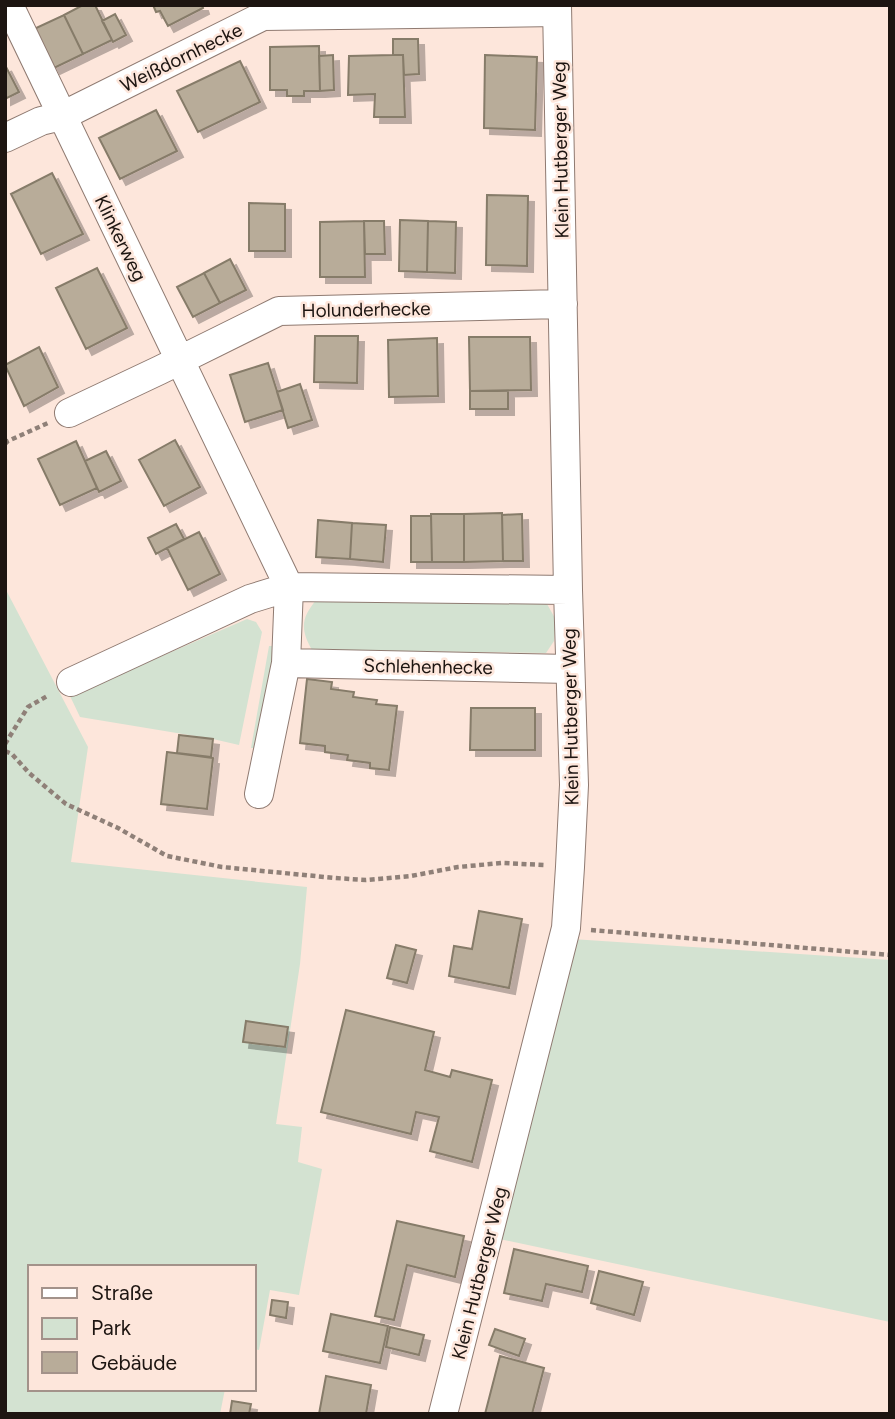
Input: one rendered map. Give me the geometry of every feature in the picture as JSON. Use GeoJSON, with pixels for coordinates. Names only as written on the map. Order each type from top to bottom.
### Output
{"type":"FeatureCollection","features":[{"type":"Feature","properties":{"kind":"street","name":"Klinkerweg"},"geometry":{"type":"LineString","coordinates":[[9,5],[289,587],[286,663],[259,794]]}},
{"type":"Feature","properties":{"kind":"street","name":"Weißdornhecke"},"geometry":{"type":"LineString","coordinates":[[62,116],[263,16],[556,8]]}},
{"type":"Feature","properties":{"kind":"street","name":"Klein Hutberger Weg"},"geometry":{"type":"LineString","coordinates":[[443,1414],[566,928],[573,785],[556,8]]}},
{"type":"Feature","properties":{"kind":"street"},"geometry":{"type":"LineString","coordinates":[[5,138],[41,121],[62,116]]}},
{"type":"Feature","properties":{"kind":"street","name":"Holunderhecke"},"geometry":{"type":"LineString","coordinates":[[180,360],[279,311],[563,304]]}},
{"type":"Feature","properties":{"kind":"street"},"geometry":{"type":"LineString","coordinates":[[69,413],[180,360]]}},
{"type":"Feature","properties":{"kind":"street"},"geometry":{"type":"LineString","coordinates":[[71,682],[250,599],[289,587],[568,590]]}},
{"type":"Feature","properties":{"kind":"street","name":"Schlehenhecke"},"geometry":{"type":"LineString","coordinates":[[286,663],[570,669]]}},
{"type":"Feature","properties":{"kind":"path"},"geometry":{"type":"LineString","coordinates":[[5,435],[7,443],[69,413]]}},
{"type":"Feature","properties":{"kind":"path"},"geometry":{"type":"LineString","coordinates":[[5,744],[28,707],[71,682]]}},
{"type":"Feature","properties":{"kind":"path"},"geometry":{"type":"LineString","coordinates":[[5,751],[12,754],[29,773],[66,804],[118,828],[167,856],[222,867],[366,880],[502,863],[570,867]]}},
{"type":"Feature","properties":{"kind":"path"},"geometry":{"type":"LineString","coordinates":[[566,928],[890,954]]}},
{"type":"Feature","properties":{"kind":"green space"},"geometry":{"type":"Polygon","coordinates":[[[5,588],[88,747],[71,862],[307,887],[300,964],[276,1124],[302,1127],[298,1162],[322,1169],[299,1295],[270,1290],[259,1350],[256,1349],[256,1265],[28,1265],[28,1391],[225,1391],[220,1414],[5,1414],[5,588]]]}},
{"type":"Feature","properties":{"kind":"green space"},"geometry":{"type":"Polygon","coordinates":[[[317,599],[547,604],[556,620],[554,641],[546,653],[312,650],[305,636],[304,624],[317,599]]]}},
{"type":"Feature","properties":{"kind":"green space"},"geometry":{"type":"Polygon","coordinates":[[[247,619],[256,622],[262,632],[239,745],[80,717],[70,696],[247,619]]]}},
{"type":"Feature","properties":{"kind":"green space"},"geometry":{"type":"Polygon","coordinates":[[[269,646],[276,646],[257,748],[251,748],[269,646]]]}},
{"type":"Feature","properties":{"kind":"green space"},"geometry":{"type":"Polygon","coordinates":[[[572,939],[890,960],[890,1322],[490,1237],[572,939]]]}},
{"type":"Feature","properties":{"kind":"building"},"geometry":{"type":"Polygon","coordinates":[[[83,5],[95,5],[112,40],[83,54],[64,15],[83,5]]]}},
{"type":"Feature","properties":{"kind":"building"},"geometry":{"type":"Polygon","coordinates":[[[153,5],[202,5],[203,8],[168,26],[160,11],[156,12],[153,5]]]}},
{"type":"Feature","properties":{"kind":"building"},"geometry":{"type":"Polygon","coordinates":[[[115,14],[126,35],[113,42],[102,21],[115,14]]]}},
{"type":"Feature","properties":{"kind":"building"},"geometry":{"type":"Polygon","coordinates":[[[64,15],[83,54],[54,68],[34,29],[64,15]]]}},
{"type":"Feature","properties":{"kind":"building"},"geometry":{"type":"Polygon","coordinates":[[[393,39],[418,39],[419,74],[404,75],[403,55],[393,55],[393,39]]]}},
{"type":"Feature","properties":{"kind":"building"},"geometry":{"type":"Polygon","coordinates":[[[319,46],[320,91],[304,91],[304,96],[287,96],[287,90],[270,90],[270,47],[319,46]]]}},
{"type":"Feature","properties":{"kind":"building"},"geometry":{"type":"Polygon","coordinates":[[[333,55],[334,90],[320,91],[319,56],[333,55]]]}},
{"type":"Feature","properties":{"kind":"building"},"geometry":{"type":"Polygon","coordinates":[[[403,55],[405,117],[374,117],[375,94],[348,95],[349,56],[403,55]]]}},
{"type":"Feature","properties":{"kind":"building"},"geometry":{"type":"Polygon","coordinates":[[[485,55],[537,57],[535,130],[484,128],[485,55]]]}},
{"type":"Feature","properties":{"kind":"building"},"geometry":{"type":"Polygon","coordinates":[[[240,61],[260,102],[198,132],[177,91],[240,61]]]}},
{"type":"Feature","properties":{"kind":"building"},"geometry":{"type":"Polygon","coordinates":[[[5,65],[19,92],[5,99],[5,65]]]}},
{"type":"Feature","properties":{"kind":"building"},"geometry":{"type":"Polygon","coordinates":[[[156,110],[177,151],[120,179],[99,138],[156,110]]]}},
{"type":"Feature","properties":{"kind":"building"},"geometry":{"type":"Polygon","coordinates":[[[52,173],[83,234],[41,254],[11,194],[52,173]]]}},
{"type":"Feature","properties":{"kind":"building"},"geometry":{"type":"Polygon","coordinates":[[[487,195],[528,196],[527,266],[486,265],[487,195]]]}},
{"type":"Feature","properties":{"kind":"building"},"geometry":{"type":"Polygon","coordinates":[[[249,203],[285,204],[285,251],[249,251],[249,203]]]}},
{"type":"Feature","properties":{"kind":"building"},"geometry":{"type":"Polygon","coordinates":[[[400,220],[428,221],[427,272],[399,271],[400,220]]]}},
{"type":"Feature","properties":{"kind":"building"},"geometry":{"type":"Polygon","coordinates":[[[364,221],[365,277],[320,277],[320,222],[364,221]]]}},
{"type":"Feature","properties":{"kind":"building"},"geometry":{"type":"Polygon","coordinates":[[[364,221],[384,221],[385,254],[365,254],[364,221]]]}},
{"type":"Feature","properties":{"kind":"building"},"geometry":{"type":"Polygon","coordinates":[[[428,221],[456,222],[455,273],[427,272],[428,221]]]}},
{"type":"Feature","properties":{"kind":"building"},"geometry":{"type":"Polygon","coordinates":[[[230,259],[246,290],[220,303],[204,273],[230,259]]]}},
{"type":"Feature","properties":{"kind":"building"},"geometry":{"type":"Polygon","coordinates":[[[97,268],[127,328],[86,349],[56,288],[97,268]]]}},
{"type":"Feature","properties":{"kind":"building"},"geometry":{"type":"Polygon","coordinates":[[[204,273],[220,303],[193,317],[177,287],[204,273]]]}},
{"type":"Feature","properties":{"kind":"building"},"geometry":{"type":"Polygon","coordinates":[[[315,336],[358,336],[357,383],[314,382],[315,336]]]}},
{"type":"Feature","properties":{"kind":"building"},"geometry":{"type":"Polygon","coordinates":[[[469,337],[530,337],[531,390],[470,391],[469,337]]]}},
{"type":"Feature","properties":{"kind":"building"},"geometry":{"type":"Polygon","coordinates":[[[437,338],[438,396],[389,397],[388,340],[437,338]]]}},
{"type":"Feature","properties":{"kind":"building"},"geometry":{"type":"Polygon","coordinates":[[[39,347],[58,387],[24,406],[5,365],[39,347]]]}},
{"type":"Feature","properties":{"kind":"building"},"geometry":{"type":"Polygon","coordinates":[[[268,363],[283,410],[245,422],[230,375],[268,363]]]}},
{"type":"Feature","properties":{"kind":"building"},"geometry":{"type":"Polygon","coordinates":[[[300,384],[312,420],[288,428],[277,392],[300,384]]]}},
{"type":"Feature","properties":{"kind":"building"},"geometry":{"type":"Polygon","coordinates":[[[470,391],[508,391],[508,409],[470,409],[470,391]]]}},
{"type":"Feature","properties":{"kind":"building"},"geometry":{"type":"Polygon","coordinates":[[[175,440],[200,487],[164,506],[139,460],[175,440]]]}},
{"type":"Feature","properties":{"kind":"building"},"geometry":{"type":"Polygon","coordinates":[[[76,441],[97,488],[60,505],[38,459],[76,441]]]}},
{"type":"Feature","properties":{"kind":"building"},"geometry":{"type":"Polygon","coordinates":[[[106,451],[121,481],[99,492],[85,461],[106,451]]]}},
{"type":"Feature","properties":{"kind":"building"},"geometry":{"type":"Polygon","coordinates":[[[502,513],[503,561],[464,562],[464,514],[502,513]]]}},
{"type":"Feature","properties":{"kind":"building"},"geometry":{"type":"Polygon","coordinates":[[[431,514],[464,514],[464,562],[432,562],[431,514]]]}},
{"type":"Feature","properties":{"kind":"building"},"geometry":{"type":"Polygon","coordinates":[[[522,514],[523,561],[503,561],[502,515],[522,514]]]}},
{"type":"Feature","properties":{"kind":"building"},"geometry":{"type":"Polygon","coordinates":[[[411,516],[431,516],[432,562],[411,562],[411,516]]]}},
{"type":"Feature","properties":{"kind":"building"},"geometry":{"type":"Polygon","coordinates":[[[318,520],[352,523],[350,559],[316,557],[318,520]]]}},
{"type":"Feature","properties":{"kind":"building"},"geometry":{"type":"Polygon","coordinates":[[[352,523],[386,525],[383,562],[350,559],[352,523]]]}},
{"type":"Feature","properties":{"kind":"building"},"geometry":{"type":"Polygon","coordinates":[[[176,524],[184,539],[156,554],[148,538],[176,524]]]}},
{"type":"Feature","properties":{"kind":"building"},"geometry":{"type":"Polygon","coordinates":[[[199,532],[220,574],[188,590],[167,548],[199,532]]]}},
{"type":"Feature","properties":{"kind":"building"},"geometry":{"type":"Polygon","coordinates":[[[307,679],[332,682],[331,689],[354,692],[353,697],[377,700],[376,704],[397,706],[389,770],[370,768],[370,763],[347,760],[348,755],[325,752],[325,746],[300,743],[307,679]]]}},
{"type":"Feature","properties":{"kind":"building"},"geometry":{"type":"Polygon","coordinates":[[[471,708],[535,708],[535,750],[470,750],[471,708]]]}},
{"type":"Feature","properties":{"kind":"building"},"geometry":{"type":"Polygon","coordinates":[[[179,735],[213,739],[211,757],[177,753],[179,735]]]}},
{"type":"Feature","properties":{"kind":"building"},"geometry":{"type":"Polygon","coordinates":[[[167,752],[213,758],[207,809],[161,804],[167,752]]]}},
{"type":"Feature","properties":{"kind":"building"},"geometry":{"type":"Polygon","coordinates":[[[479,911],[522,919],[509,988],[449,976],[454,946],[472,949],[479,911]]]}},
{"type":"Feature","properties":{"kind":"building"},"geometry":{"type":"Polygon","coordinates":[[[396,945],[416,950],[407,983],[387,978],[396,945]]]}},
{"type":"Feature","properties":{"kind":"building"},"geometry":{"type":"Polygon","coordinates":[[[346,1010],[434,1032],[425,1070],[450,1077],[452,1070],[492,1080],[472,1162],[430,1151],[439,1117],[416,1112],[411,1134],[321,1112],[346,1010]]]}},
{"type":"Feature","properties":{"kind":"building"},"geometry":{"type":"Polygon","coordinates":[[[246,1021],[288,1027],[285,1047],[243,1042],[246,1021]]]}},
{"type":"Feature","properties":{"kind":"building"},"geometry":{"type":"Polygon","coordinates":[[[397,1221],[464,1236],[455,1277],[407,1265],[394,1320],[375,1316],[397,1221]]]}},
{"type":"Feature","properties":{"kind":"building"},"geometry":{"type":"Polygon","coordinates":[[[514,1249],[588,1266],[582,1292],[546,1284],[542,1301],[504,1293],[514,1249]]]}},
{"type":"Feature","properties":{"kind":"building"},"geometry":{"type":"Polygon","coordinates":[[[599,1271],[643,1282],[634,1315],[591,1303],[599,1271]]]}},
{"type":"Feature","properties":{"kind":"building"},"geometry":{"type":"Polygon","coordinates":[[[272,1300],[288,1302],[286,1318],[270,1315],[272,1300]]]}},
{"type":"Feature","properties":{"kind":"building"},"geometry":{"type":"Polygon","coordinates":[[[331,1314],[388,1326],[380,1363],[323,1351],[331,1314]]]}},
{"type":"Feature","properties":{"kind":"building"},"geometry":{"type":"Polygon","coordinates":[[[390,1327],[424,1335],[419,1355],[386,1347],[390,1327]]]}},
{"type":"Feature","properties":{"kind":"building"},"geometry":{"type":"Polygon","coordinates":[[[495,1329],[525,1339],[519,1356],[489,1345],[495,1329]]]}},
{"type":"Feature","properties":{"kind":"building"},"geometry":{"type":"Polygon","coordinates":[[[500,1356],[544,1368],[532,1414],[485,1414],[500,1356]]]}},
{"type":"Feature","properties":{"kind":"building"},"geometry":{"type":"Polygon","coordinates":[[[326,1376],[371,1385],[366,1414],[319,1414],[326,1376]]]}},
{"type":"Feature","properties":{"kind":"building"},"geometry":{"type":"Polygon","coordinates":[[[232,1401],[251,1404],[249,1414],[230,1414],[232,1401]]]}}]}
